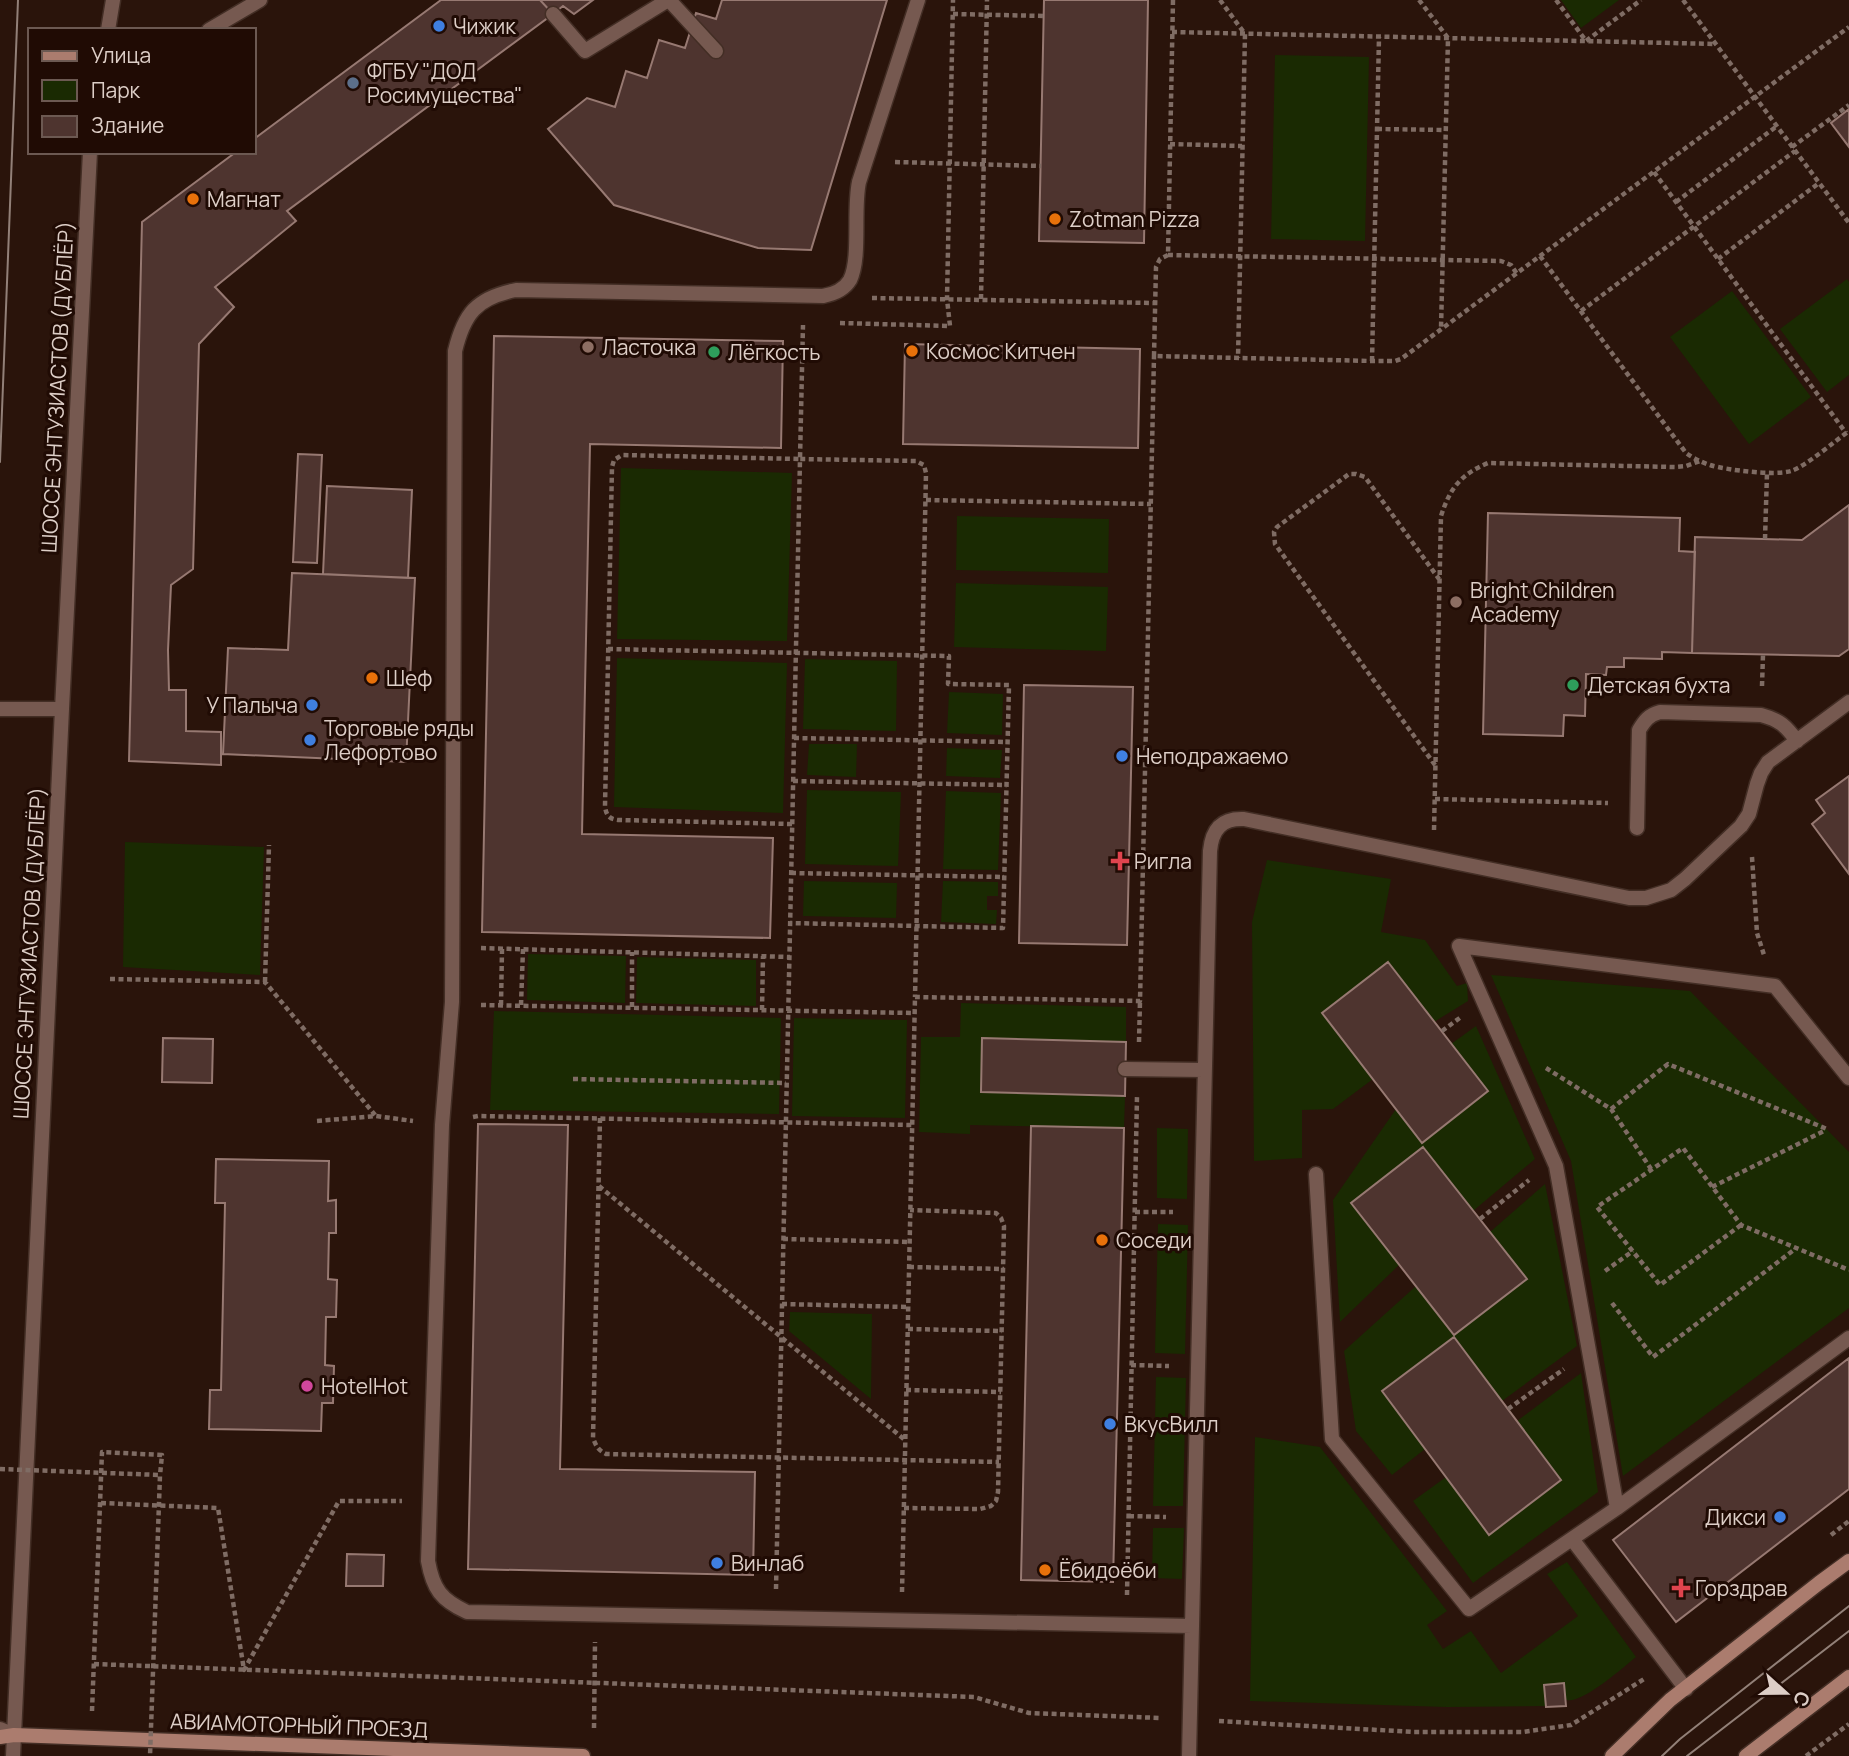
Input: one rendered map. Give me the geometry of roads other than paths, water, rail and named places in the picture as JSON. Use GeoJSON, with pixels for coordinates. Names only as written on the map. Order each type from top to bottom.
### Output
{"type":"FeatureCollection","features":[{"type":"Feature","properties":{"kind":"main road"},"geometry":{"type":"LineString","coordinates":[[1612,1756],[1664,1705],[1849,1561]]}},
{"type":"Feature","properties":{"kind":"main road"},"geometry":{"type":"LineString","coordinates":[[1745,1756],[1849,1677]]}},
{"type":"Feature","properties":{"kind":"main road","name":"АВИАМОТОРНЫЙ ПРОЕЗД"},"geometry":{"type":"LineString","coordinates":[[5,1734],[228,1750],[583,1756]]}},
{"type":"Feature","properties":{"kind":"street"},"geometry":{"type":"LineString","coordinates":[[108,28],[113,0]]}},
{"type":"Feature","properties":{"kind":"street"},"geometry":{"type":"LineString","coordinates":[[212,28],[260,0]]}},
{"type":"Feature","properties":{"kind":"street"},"geometry":{"type":"LineString","coordinates":[[553,15],[584,51],[668,0],[716,51]]}},
{"type":"Feature","properties":{"kind":"street"},"geometry":{"type":"LineString","coordinates":[[918,0],[859,182],[856,199],[855,260],[845,287],[836,293],[823,296],[516,290],[500,293],[478,306],[461,329],[455,351],[452,1002],[442,1125],[428,1561],[431,1578],[439,1594],[451,1605],[467,1612],[1192,1626]]}},
{"type":"Feature","properties":{"kind":"street","name":"ШОССЕ ЭНТУЗИАСТОВ (ДУБЛЁР)"},"geometry":{"type":"LineString","coordinates":[[13,1756],[5,1734],[90,154]]}},
{"type":"Feature","properties":{"kind":"street"},"geometry":{"type":"LineString","coordinates":[[1189,1756],[1211,838],[1223,823],[1244,819],[1629,898],[1646,898],[1671,890],[1741,826],[1747,820],[1761,773],[1768,762],[1849,702]]}},
{"type":"Feature","properties":{"kind":"street"},"geometry":{"type":"LineString","coordinates":[[0,709],[62,709]]}},
{"type":"Feature","properties":{"kind":"street"},"geometry":{"type":"LineString","coordinates":[[1637,828],[1639,730],[1646,718],[1652,714],[1660,712],[1766,716],[1787,726],[1797,741]]}},
{"type":"Feature","properties":{"kind":"street"},"geometry":{"type":"LineString","coordinates":[[1617,1508],[1556,1166],[1459,946],[1775,986],[1849,1077]]}},
{"type":"Feature","properties":{"kind":"street"},"geometry":{"type":"LineString","coordinates":[[1131,1069],[1204,1070]]}},
{"type":"Feature","properties":{"kind":"street"},"geometry":{"type":"LineString","coordinates":[[1316,1174],[1332,1439],[1469,1609],[1617,1508],[1849,1338]]}},
{"type":"Feature","properties":{"kind":"street"},"geometry":{"type":"LineString","coordinates":[[1572,1539],[1686,1689]]}},
{"type":"Feature","properties":{"kind":"tram line"},"geometry":{"type":"LineString","coordinates":[[0,462],[18,0]]}},
{"type":"Feature","properties":{"kind":"tram line"},"geometry":{"type":"LineString","coordinates":[[1662,1756],[1849,1606]]}},
{"type":"Feature","properties":{"kind":"tram line"},"geometry":{"type":"LineString","coordinates":[[1687,1756],[1849,1631]]}},
{"type":"Feature","properties":{"kind":"place","name":"Чижик"},"geometry":{"type":"Point","coordinates":[439,26]}},
{"type":"Feature","properties":{"kind":"place","name":"ФГБУ \"ДОД Росимущества\""},"geometry":{"type":"Point","coordinates":[353,83]}},
{"type":"Feature","properties":{"kind":"place","name":"Магнат"},"geometry":{"type":"Point","coordinates":[193,199]}},
{"type":"Feature","properties":{"kind":"place","name":"Zotman Pizza"},"geometry":{"type":"Point","coordinates":[1055,219]}},
{"type":"Feature","properties":{"kind":"place","name":"Ласточка"},"geometry":{"type":"Point","coordinates":[588,347]}},
{"type":"Feature","properties":{"kind":"place","name":"Космос Китчен"},"geometry":{"type":"Point","coordinates":[912,351]}},
{"type":"Feature","properties":{"kind":"place","name":"Лёгкость"},"geometry":{"type":"Point","coordinates":[714,352]}},
{"type":"Feature","properties":{"kind":"place","name":"Bright Children Academy"},"geometry":{"type":"Point","coordinates":[1456,602]}},
{"type":"Feature","properties":{"kind":"place","name":"Шеф"},"geometry":{"type":"Point","coordinates":[372,678]}},
{"type":"Feature","properties":{"kind":"place","name":"Детская бухта"},"geometry":{"type":"Point","coordinates":[1573,685]}},
{"type":"Feature","properties":{"kind":"place","name":"У Палыча"},"geometry":{"type":"Point","coordinates":[312,705]}},
{"type":"Feature","properties":{"kind":"place","name":"Торговые ряды Лефортово"},"geometry":{"type":"Point","coordinates":[310,740]}},
{"type":"Feature","properties":{"kind":"place","name":"Неподражаемо"},"geometry":{"type":"Point","coordinates":[1122,756]}},
{"type":"Feature","properties":{"kind":"place","name":"Ригла"},"geometry":{"type":"Point","coordinates":[1120,861]}},
{"type":"Feature","properties":{"kind":"place","name":"Соседи"},"geometry":{"type":"Point","coordinates":[1102,1240]}},
{"type":"Feature","properties":{"kind":"place","name":"HotelHot"},"geometry":{"type":"Point","coordinates":[307,1386]}},
{"type":"Feature","properties":{"kind":"place","name":"ВкусВилл"},"geometry":{"type":"Point","coordinates":[1110,1424]}},
{"type":"Feature","properties":{"kind":"place","name":"Дикси"},"geometry":{"type":"Point","coordinates":[1780,1517]}},
{"type":"Feature","properties":{"kind":"place","name":"Винлаб"},"geometry":{"type":"Point","coordinates":[717,1563]}},
{"type":"Feature","properties":{"kind":"place","name":"Ёбидоёби"},"geometry":{"type":"Point","coordinates":[1045,1570]}},
{"type":"Feature","properties":{"kind":"place","name":"Горздрав"},"geometry":{"type":"Point","coordinates":[1681,1588]}}]}
